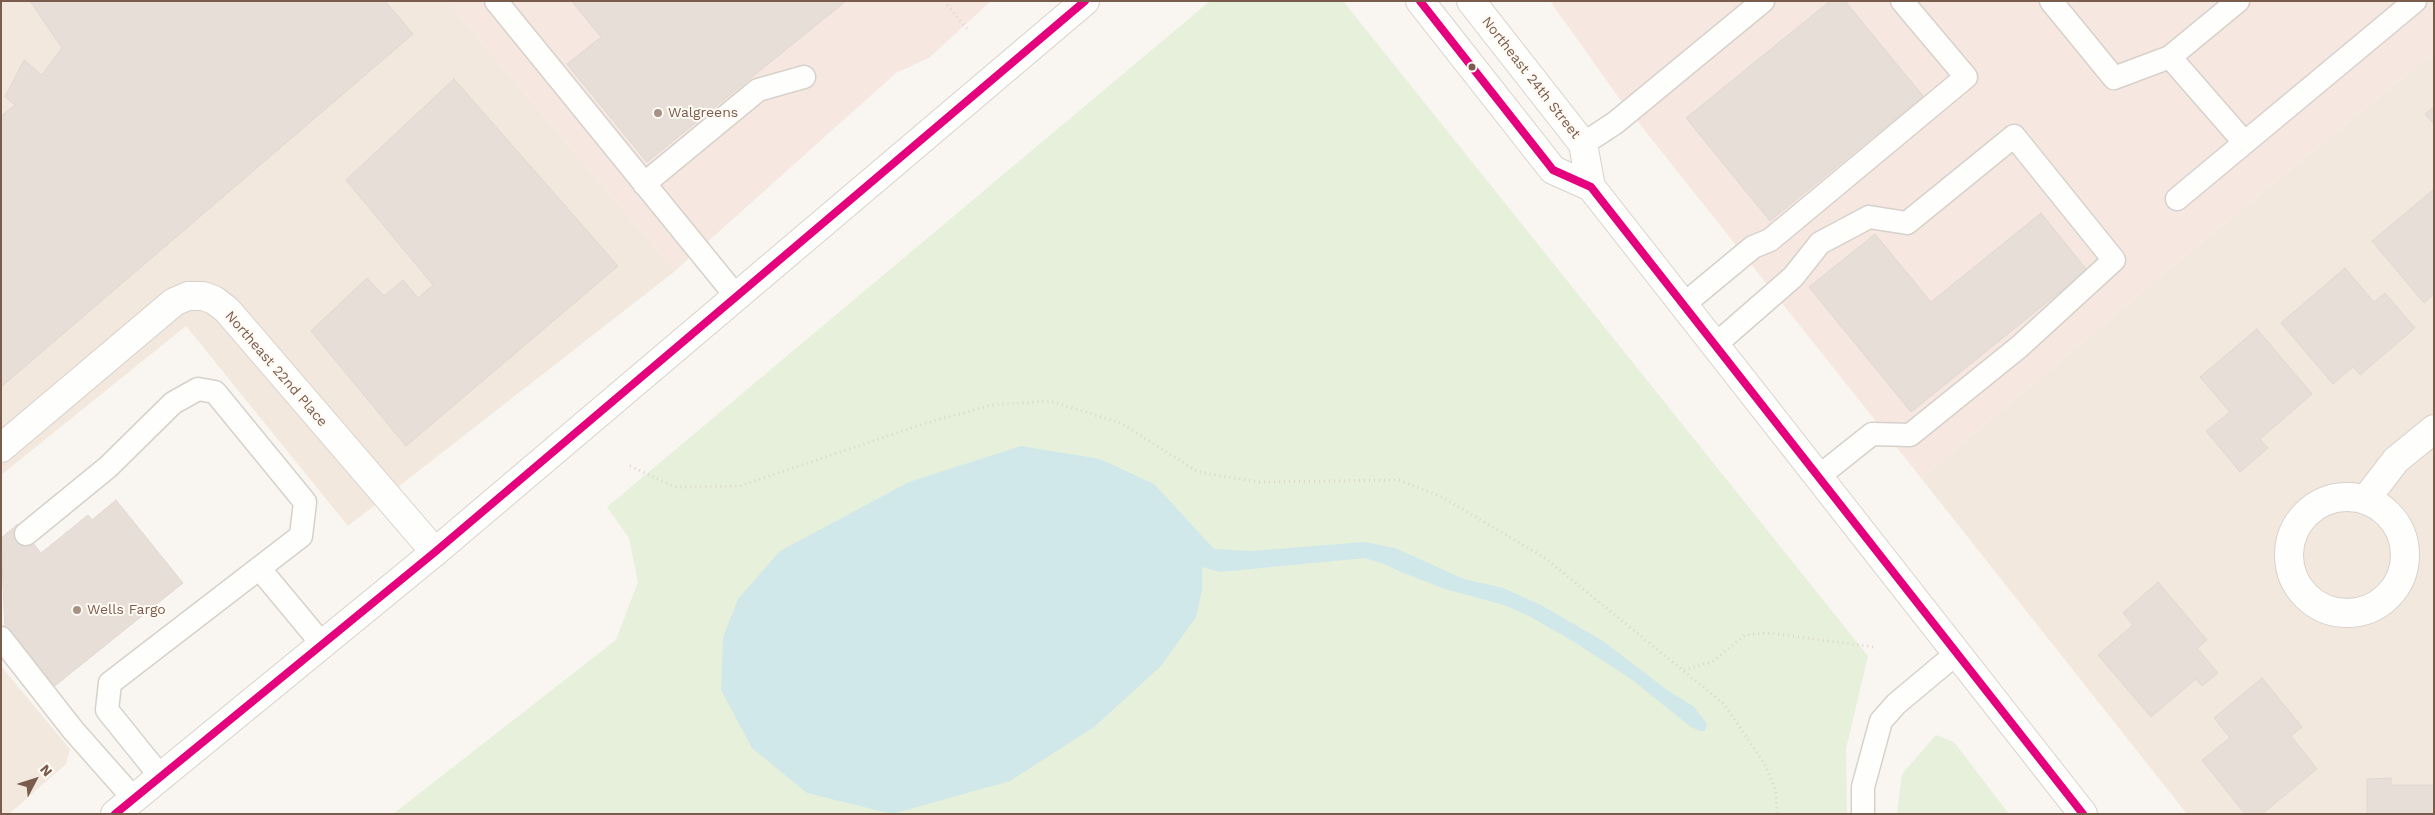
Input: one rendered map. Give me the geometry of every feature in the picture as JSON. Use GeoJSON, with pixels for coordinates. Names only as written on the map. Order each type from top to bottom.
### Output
{"type":"FeatureCollection","features":[{"type":"Feature","properties":{"kind":"main road"},"geometry":{"type":"LineString","coordinates":[[124,806],[434,552],[1085,1]]}},
{"type":"Feature","properties":{"kind":"main road","name":"Northeast 24th Street"},"geometry":{"type":"LineString","coordinates":[[1420,1],[1553,170],[1591,187]]}},
{"type":"Feature","properties":{"kind":"main road","name":"Northeast 24th Street"},"geometry":{"type":"LineString","coordinates":[[1471,1],[1583,144],[1591,187],[2083,814]]}},
{"type":"Feature","properties":{"kind":"main road","name":"Northeast 22nd Place"},"geometry":{"type":"LineString","coordinates":[[1,448],[174,302],[188,296],[203,296],[214,300],[227,310],[434,552]]}},
{"type":"Feature","properties":{"kind":"main road"},"geometry":{"type":"LineString","coordinates":[[2366,499],[2396,460],[2434,429]]}},
{"type":"Feature","properties":{"kind":"main road"},"geometry":{"type":"LineString","coordinates":[[2348,496],[2366,499],[2382,508],[2395,521],[2403,537],[2406,555],[2403,574],[2395,590],[2381,603],[2373,607],[2347,614],[2329,610],[2313,602],[2300,589],[2292,572],[2289,554],[2292,536],[2300,520],[2314,507],[2330,499],[2348,496]]}},
{"type":"Feature","properties":{"kind":"lane"},"geometry":{"type":"LineString","coordinates":[[496,1],[736,296]]}},
{"type":"Feature","properties":{"kind":"lane"},"geometry":{"type":"LineString","coordinates":[[1583,144],[1615,124],[1763,1]]}},
{"type":"Feature","properties":{"kind":"lane"},"geometry":{"type":"LineString","coordinates":[[1683,305],[1753,248],[1770,240],[1966,77],[1902,1]]}},
{"type":"Feature","properties":{"kind":"lane"},"geometry":{"type":"LineString","coordinates":[[2051,1],[2114,78],[2170,57],[2238,1]]}},
{"type":"Feature","properties":{"kind":"lane"},"geometry":{"type":"LineString","coordinates":[[2177,199],[2415,1]]}},
{"type":"Feature","properties":{"kind":"lane"},"geometry":{"type":"LineString","coordinates":[[2170,57],[2244,142]]}},
{"type":"Feature","properties":{"kind":"lane"},"geometry":{"type":"LineString","coordinates":[[644,184],[758,90],[804,78]]}},
{"type":"Feature","properties":{"kind":"lane"},"geometry":{"type":"LineString","coordinates":[[1715,345],[1793,277],[1820,243],[1869,217],[1907,224],[2014,136],[2114,260],[2019,347],[1910,435],[1872,434],[1818,477]]}},
{"type":"Feature","properties":{"kind":"lane"},"geometry":{"type":"LineString","coordinates":[[26,534],[108,467],[173,402],[198,389],[215,392],[305,502],[301,536],[110,683],[107,710],[161,776]]}},
{"type":"Feature","properties":{"kind":"lane"},"geometry":{"type":"LineString","coordinates":[[259,568],[322,644]]}},
{"type":"Feature","properties":{"kind":"lane"},"geometry":{"type":"LineString","coordinates":[[1,638],[73,730],[124,806]]}},
{"type":"Feature","properties":{"kind":"lane"},"geometry":{"type":"LineString","coordinates":[[1863,814],[1863,787],[1881,721],[1896,704],[1957,653]]}},
{"type":"Feature","properties":{"kind":"path"},"geometry":{"type":"LineString","coordinates":[[944,1],[967,29]]}},
{"type":"Feature","properties":{"kind":"path"},"geometry":{"type":"LineString","coordinates":[[630,466],[675,487],[740,486],[840,450],[954,415],[992,405],[1050,401],[1121,423],[1198,472],[1259,482],[1399,480],[1442,497],[1545,558],[1724,704],[1759,756],[1776,791],[1777,814]]}},
{"type":"Feature","properties":{"kind":"path"},"geometry":{"type":"LineString","coordinates":[[1684,670],[1712,662],[1745,635],[1770,633],[1874,647]]}},
{"type":"Feature","properties":{"kind":"shaded area"},"geometry":{"type":"Polygon","coordinates":[[[1,1],[447,1],[675,271],[348,526],[186,326],[1,475],[1,1]]]}},
{"type":"Feature","properties":{"kind":"shaded area"},"geometry":{"type":"Polygon","coordinates":[[[447,1],[991,1],[929,58],[896,73],[675,271],[447,1]]]}},
{"type":"Feature","properties":{"kind":"shaded area"},"geometry":{"type":"Polygon","coordinates":[[[1550,1],[2434,1],[2434,52],[2192,250],[1921,478],[1619,98],[1550,1]]]}},
{"type":"Feature","properties":{"kind":"shaded area"},"geometry":{"type":"Polygon","coordinates":[[[2434,52],[2434,814],[2187,814],[1921,478],[2192,250],[2434,52]]]}},
{"type":"Feature","properties":{"kind":"shaded area"},"geometry":{"type":"Polygon","coordinates":[[[1,666],[70,749],[66,764],[9,814],[1,814],[1,666]]]}},
{"type":"Feature","properties":{"kind":"green space"},"geometry":{"type":"Polygon","coordinates":[[[1210,1],[1343,1],[1868,656],[1846,749],[1847,814],[393,814],[616,640],[638,582],[629,538],[607,507],[1210,1]]]}},
{"type":"Feature","properties":{"kind":"green space"},"geometry":{"type":"Polygon","coordinates":[[[1936,735],[1954,742],[2009,814],[1897,814],[1902,774],[1936,735]]]}},
{"type":"Feature","properties":{"kind":"water"},"geometry":{"type":"Polygon","coordinates":[[[1021,446],[1100,459],[1154,484],[1214,549],[1252,551],[1364,542],[1395,548],[1464,579],[1503,588],[1541,605],[1603,641],[1667,690],[1693,706],[1707,724],[1705,731],[1691,727],[1631,679],[1571,640],[1529,616],[1504,605],[1445,589],[1384,564],[1365,558],[1220,572],[1202,567],[1202,590],[1196,617],[1161,666],[1094,727],[1010,781],[892,814],[807,793],[752,748],[721,690],[723,637],[738,599],[780,551],[909,482],[1021,446]]]}},
{"type":"Feature","properties":{"kind":"building"},"geometry":{"type":"Polygon","coordinates":[[[30,1],[385,1],[413,34],[1,387],[1,116],[15,105],[5,97],[24,60],[42,75],[62,48],[30,1]]]}},
{"type":"Feature","properties":{"kind":"building","name":"Walgreens"},"geometry":{"type":"Polygon","coordinates":[[[575,1],[846,1],[647,162],[567,64],[601,37],[573,3],[575,1]]]}},
{"type":"Feature","properties":{"kind":"building"},"geometry":{"type":"Polygon","coordinates":[[[1830,1],[1845,1],[1923,96],[1770,221],[1686,118],[1830,1]]]}},
{"type":"Feature","properties":{"kind":"building"},"geometry":{"type":"Polygon","coordinates":[[[454,79],[618,266],[406,446],[311,331],[367,278],[384,296],[403,280],[418,298],[433,285],[346,180],[454,79]]]}},
{"type":"Feature","properties":{"kind":"building"},"geometry":{"type":"Polygon","coordinates":[[[2434,107],[2434,124],[2425,114],[2434,107]]]}},
{"type":"Feature","properties":{"kind":"building"},"geometry":{"type":"Polygon","coordinates":[[[2434,189],[2434,294],[2424,303],[2372,241],[2434,189]]]}},
{"type":"Feature","properties":{"kind":"building"},"geometry":{"type":"Polygon","coordinates":[[[2041,213],[2087,270],[1911,412],[1809,287],[1875,234],[1931,302],[2041,213]]]}},
{"type":"Feature","properties":{"kind":"building"},"geometry":{"type":"Polygon","coordinates":[[[2345,268],[2374,302],[2385,293],[2415,328],[2360,375],[2353,367],[2333,384],[2281,323],[2345,268]]]}},
{"type":"Feature","properties":{"kind":"building"},"geometry":{"type":"Polygon","coordinates":[[[2257,329],[2312,394],[2260,439],[2268,448],[2240,472],[2206,431],[2230,412],[2200,377],[2257,329]]]}},
{"type":"Feature","properties":{"kind":"building","name":"Wells Fargo"},"geometry":{"type":"Polygon","coordinates":[[[116,500],[183,583],[51,689],[5,631],[1,538],[18,524],[41,553],[88,515],[92,520],[116,500]]]}},
{"type":"Feature","properties":{"kind":"building"},"geometry":{"type":"Polygon","coordinates":[[[2158,582],[2207,640],[2197,648],[2218,673],[2202,686],[2196,679],[2151,717],[2098,655],[2133,625],[2123,613],[2158,582]]]}},
{"type":"Feature","properties":{"kind":"building"},"geometry":{"type":"Polygon","coordinates":[[[2262,678],[2302,727],[2291,736],[2317,769],[2262,814],[2245,814],[2202,760],[2230,738],[2214,718],[2262,678]]]}},
{"type":"Feature","properties":{"kind":"building"},"geometry":{"type":"Polygon","coordinates":[[[2391,778],[2391,785],[2434,785],[2434,814],[2367,814],[2367,779],[2391,778]]]}},
{"type":"Feature","properties":{"kind":"transit line"},"geometry":{"type":"LineString","coordinates":[[115,814],[435,552],[1085,1]]}},
{"type":"Feature","properties":{"kind":"transit line"},"geometry":{"type":"LineString","coordinates":[[1420,1],[1553,170],[1591,187],[2083,814]]}},
{"type":"Feature","properties":{"kind":"place","name":"Walgreens"},"geometry":{"type":"Point","coordinates":[658,113]}},
{"type":"Feature","properties":{"kind":"place","name":"Wells Fargo"},"geometry":{"type":"Point","coordinates":[77,610]}}]}
